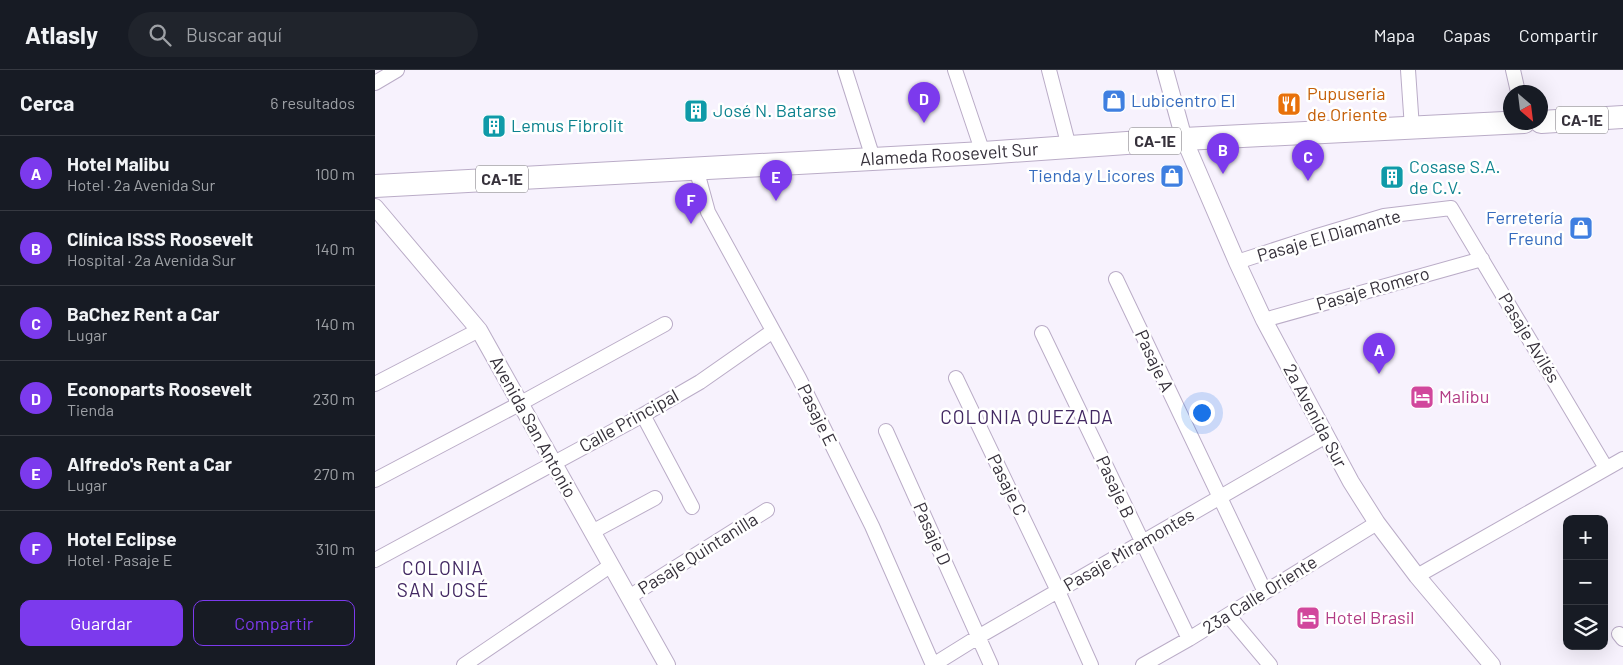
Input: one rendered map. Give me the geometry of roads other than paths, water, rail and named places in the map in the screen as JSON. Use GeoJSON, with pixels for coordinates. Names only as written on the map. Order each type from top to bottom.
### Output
{"type":"FeatureCollection","features":[{"type":"Feature","properties":{"kind":"highway","name":"CA-1E"},"geometry":{"type":"LineString","coordinates":[[1548,122],[1623,118]]}},
{"type":"Feature","properties":{"kind":"highway","name":"Alameda Roosevelt Sur"},"geometry":{"type":"LineString","coordinates":[[375,186],[983,153],[1184,139],[1503,123]]}},
{"type":"Feature","properties":{"kind":"street"},"geometry":{"type":"LineString","coordinates":[[375,83],[397,70]]}},
{"type":"Feature","properties":{"kind":"street"},"geometry":{"type":"LineString","coordinates":[[845,70],[873,158]]}},
{"type":"Feature","properties":{"kind":"street"},"geometry":{"type":"LineString","coordinates":[[955,70],[983,153]]}},
{"type":"Feature","properties":{"kind":"street"},"geometry":{"type":"LineString","coordinates":[[1049,70],[1069,147]]}},
{"type":"Feature","properties":{"kind":"street","name":"2a Avenida Sur"},"geometry":{"type":"LineString","coordinates":[[1165,70],[1184,139],[1237,262],[1264,320],[1351,482],[1377,523],[1417,576],[1492,665]]}},
{"type":"Feature","properties":{"kind":"street"},"geometry":{"type":"LineString","coordinates":[[1408,70],[1412,128]]}},
{"type":"Feature","properties":{"kind":"street"},"geometry":{"type":"LineString","coordinates":[[1513,70],[1516,85]]}},
{"type":"Feature","properties":{"kind":"street","name":"Pasaje E"},"geometry":{"type":"LineString","coordinates":[[696,168],[708,212],[799,378],[872,526],[933,665]]}},
{"type":"Feature","properties":{"kind":"street","name":"Avenida San Antonio"},"geometry":{"type":"LineString","coordinates":[[375,207],[479,330],[667,665]]}},
{"type":"Feature","properties":{"kind":"street","name":"Pasaje El Diamante"},"geometry":{"type":"LineString","coordinates":[[1237,262],[1314,236],[1384,216],[1451,208]]}},
{"type":"Feature","properties":{"kind":"street","name":"Pasaje Avilés"},"geometry":{"type":"LineString","coordinates":[[1451,208],[1606,468]]}},
{"type":"Feature","properties":{"kind":"street","name":"Pasaje Romero"},"geometry":{"type":"LineString","coordinates":[[1264,320],[1482,259]]}},
{"type":"Feature","properties":{"kind":"street","name":"Pasaje A"},"geometry":{"type":"LineString","coordinates":[[1116,279],[1265,592]]}},
{"type":"Feature","properties":{"kind":"street"},"geometry":{"type":"LineString","coordinates":[[375,480],[665,324]]}},
{"type":"Feature","properties":{"kind":"street"},"geometry":{"type":"LineString","coordinates":[[375,384],[479,330]]}},
{"type":"Feature","properties":{"kind":"street","name":"Calle Principal"},"geometry":{"type":"LineString","coordinates":[[375,560],[643,415],[700,382],[773,331]]}},
{"type":"Feature","properties":{"kind":"street","name":"Pasaje B"},"geometry":{"type":"LineString","coordinates":[[1042,333],[1189,639]]}},
{"type":"Feature","properties":{"kind":"street","name":"Pasaje C"},"geometry":{"type":"LineString","coordinates":[[956,378],[1058,591],[1091,665]]}},
{"type":"Feature","properties":{"kind":"street"},"geometry":{"type":"LineString","coordinates":[[643,415],[692,507]]}},
{"type":"Feature","properties":{"kind":"street","name":"Pasaje D"},"geometry":{"type":"LineString","coordinates":[[886,431],[991,665]]}},
{"type":"Feature","properties":{"kind":"street","name":"Pasaje Miramontes"},"geometry":{"type":"LineString","coordinates":[[933,665],[1141,542],[1326,436]]}},
{"type":"Feature","properties":{"kind":"street"},"geometry":{"type":"LineString","coordinates":[[1417,576],[1623,459]]}},
{"type":"Feature","properties":{"kind":"street"},"geometry":{"type":"LineString","coordinates":[[592,532],[655,498]]}},
{"type":"Feature","properties":{"kind":"street","name":"Pasaje Quintanilla"},"geometry":{"type":"LineString","coordinates":[[629,597],[767,510]]}},
{"type":"Feature","properties":{"kind":"street","name":"23a Calle Oriente"},"geometry":{"type":"LineString","coordinates":[[1148,664],[1377,523]]}},
{"type":"Feature","properties":{"kind":"street"},"geometry":{"type":"LineString","coordinates":[[464,665],[610,566]]}},
{"type":"Feature","properties":{"kind":"street"},"geometry":{"type":"LineString","coordinates":[[1228,615],[1270,665]]}},
{"type":"Feature","properties":{"kind":"place","name":"Lubicentro El"},"geometry":{"type":"Point","coordinates":[1114,101]}},
{"type":"Feature","properties":{"kind":"place","name":"Pupuseria de Oriente"},"geometry":{"type":"Point","coordinates":[1289,104]}},
{"type":"Feature","properties":{"kind":"place","name":"José N. Batarse"},"geometry":{"type":"Point","coordinates":[696,111]}},
{"type":"Feature","properties":{"kind":"place","name":"Econoparts Roosevelt"},"geometry":{"type":"Point","coordinates":[924,123]}},
{"type":"Feature","properties":{"kind":"place","name":"Lemus Fibrolit"},"geometry":{"type":"Point","coordinates":[494,126]}},
{"type":"Feature","properties":{"kind":"place","name":"Clínica ISSS Roosevelt"},"geometry":{"type":"Point","coordinates":[1223,174]}},
{"type":"Feature","properties":{"kind":"place","name":"Tienda y Licores"},"geometry":{"type":"Point","coordinates":[1172,176]}},
{"type":"Feature","properties":{"kind":"place","name":"Cosase S.A. de C.V."},"geometry":{"type":"Point","coordinates":[1392,177]}},
{"type":"Feature","properties":{"kind":"place","name":"BaChez Rent a Car"},"geometry":{"type":"Point","coordinates":[1308,181]}},
{"type":"Feature","properties":{"kind":"place","name":"Alfredo's Rent a Car"},"geometry":{"type":"Point","coordinates":[776,201]}},
{"type":"Feature","properties":{"kind":"place","name":"Hotel Eclipse"},"geometry":{"type":"Point","coordinates":[691,224]}},
{"type":"Feature","properties":{"kind":"place","name":"Ferretería Freund"},"geometry":{"type":"Point","coordinates":[1581,228]}},
{"type":"Feature","properties":{"kind":"place","name":"Hotel Malibu"},"geometry":{"type":"Point","coordinates":[1379,374]}},
{"type":"Feature","properties":{"kind":"place","name":"Malibu"},"geometry":{"type":"Point","coordinates":[1422,397]}},
{"type":"Feature","properties":{"kind":"place","name":"Hotel Brasil"},"geometry":{"type":"Point","coordinates":[1308,618]}},
{"type":"Feature","properties":{"kind":"district","name":"COLONIA QUEZADA"},"geometry":{"type":"Point","coordinates":[1027,417]}},
{"type":"Feature","properties":{"kind":"district","name":"COLONIA SAN JOSÉ"},"geometry":{"type":"Point","coordinates":[443,579]}}]}
